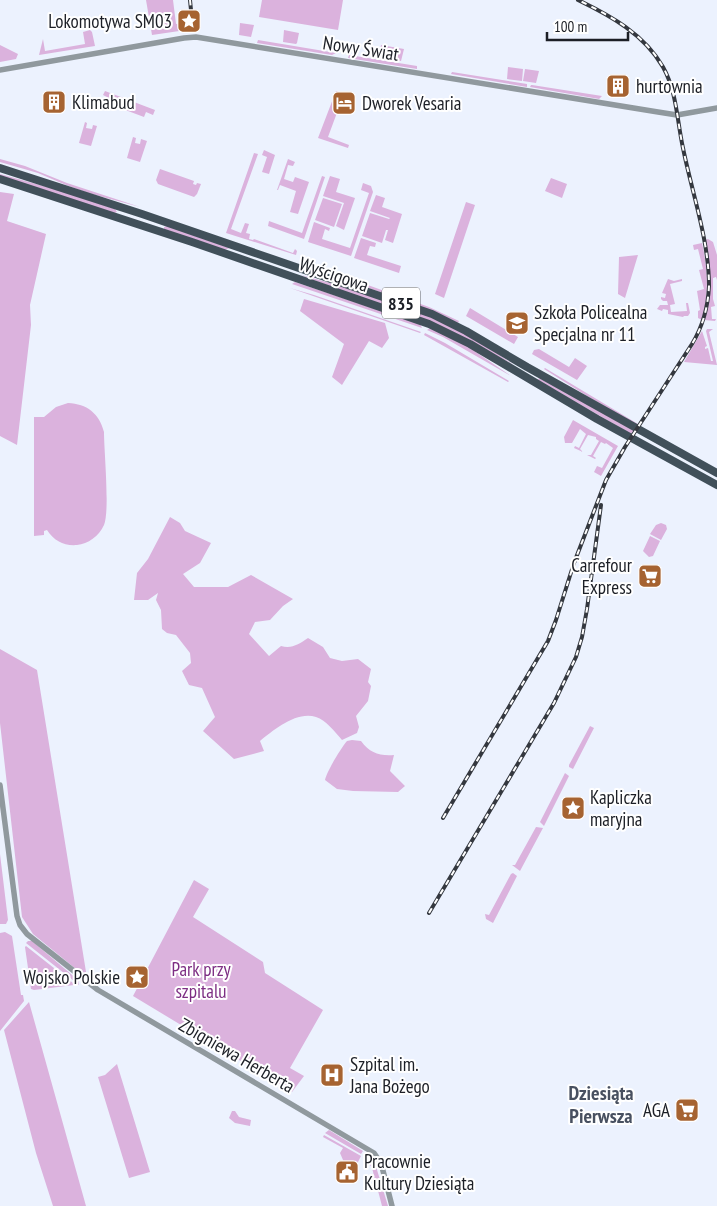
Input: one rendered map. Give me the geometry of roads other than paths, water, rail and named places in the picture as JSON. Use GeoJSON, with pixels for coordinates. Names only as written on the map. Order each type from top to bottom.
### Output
{"type":"FeatureCollection","features":[{"type":"Feature","properties":{"kind":"main road","name":"Wyścigowa"},"geometry":{"type":"LineString","coordinates":[[0,168],[160,220],[432,314],[466,331],[717,473]]}},
{"type":"Feature","properties":{"kind":"main road","name":"Wyścigowa"},"geometry":{"type":"LineString","coordinates":[[0,179],[192,242],[429,324],[470,344],[597,419],[717,485]]}},
{"type":"Feature","properties":{"kind":"street","name":"Nowy Świat"},"geometry":{"type":"LineString","coordinates":[[0,70],[196,37],[677,115],[717,108]]}},
{"type":"Feature","properties":{"kind":"street","name":"Zbigniewa Herberta"},"geometry":{"type":"LineString","coordinates":[[0,785],[17,916],[20,925],[27,934],[89,984],[374,1153],[380,1163],[392,1206]]}},
{"type":"Feature","properties":{"kind":"railway"},"geometry":{"type":"LineString","coordinates":[[190,0],[191,10]]}},
{"type":"Feature","properties":{"kind":"railway"},"geometry":{"type":"LineString","coordinates":[[443,818],[548,641],[574,563],[606,480],[696,337],[702,323],[707,301],[709,286],[706,251],[683,148],[674,96],[668,77],[655,55],[626,27],[578,0]]}},
{"type":"Feature","properties":{"kind":"railway"},"geometry":{"type":"LineString","coordinates":[[429,913],[554,703],[576,657],[587,609],[601,505]]}},
{"type":"Feature","properties":{"kind":"place","name":"Lokomotywa SM03"},"geometry":{"type":"Point","coordinates":[189,21]}},
{"type":"Feature","properties":{"kind":"place","name":"hurtownia"},"geometry":{"type":"Point","coordinates":[618,86]}},
{"type":"Feature","properties":{"kind":"place","name":"Klimabud"},"geometry":{"type":"Point","coordinates":[54,102]}},
{"type":"Feature","properties":{"kind":"place","name":"Dworek Vesaria"},"geometry":{"type":"Point","coordinates":[344,103]}},
{"type":"Feature","properties":{"kind":"place","name":"Szkoła Policealna Specjalna nr 11"},"geometry":{"type":"Point","coordinates":[517,323]}},
{"type":"Feature","properties":{"kind":"place","name":"Carrefour Express"},"geometry":{"type":"Point","coordinates":[650,576]}},
{"type":"Feature","properties":{"kind":"place","name":"Kapliczka maryjna"},"geometry":{"type":"Point","coordinates":[573,808]}},
{"type":"Feature","properties":{"kind":"place","name":"Wojsko Polskie"},"geometry":{"type":"Point","coordinates":[137,977]}},
{"type":"Feature","properties":{"kind":"place","name":"Szpital im. Jana Bożego"},"geometry":{"type":"Point","coordinates":[332,1075]}},
{"type":"Feature","properties":{"kind":"place","name":"AGA"},"geometry":{"type":"Point","coordinates":[687,1110]}},
{"type":"Feature","properties":{"kind":"place","name":"Pracownie Kultury Dziesiąta"},"geometry":{"type":"Point","coordinates":[347,1172]}},
{"type":"Feature","properties":{"kind":"district","name":"Dziesiąta Pierwsza"},"geometry":{"type":"Point","coordinates":[601,1104]}},
{"type":"Feature","properties":{"kind":"park label","name":"Park przy szpitalu"},"geometry":{"type":"Point","coordinates":[201,980]}}]}
